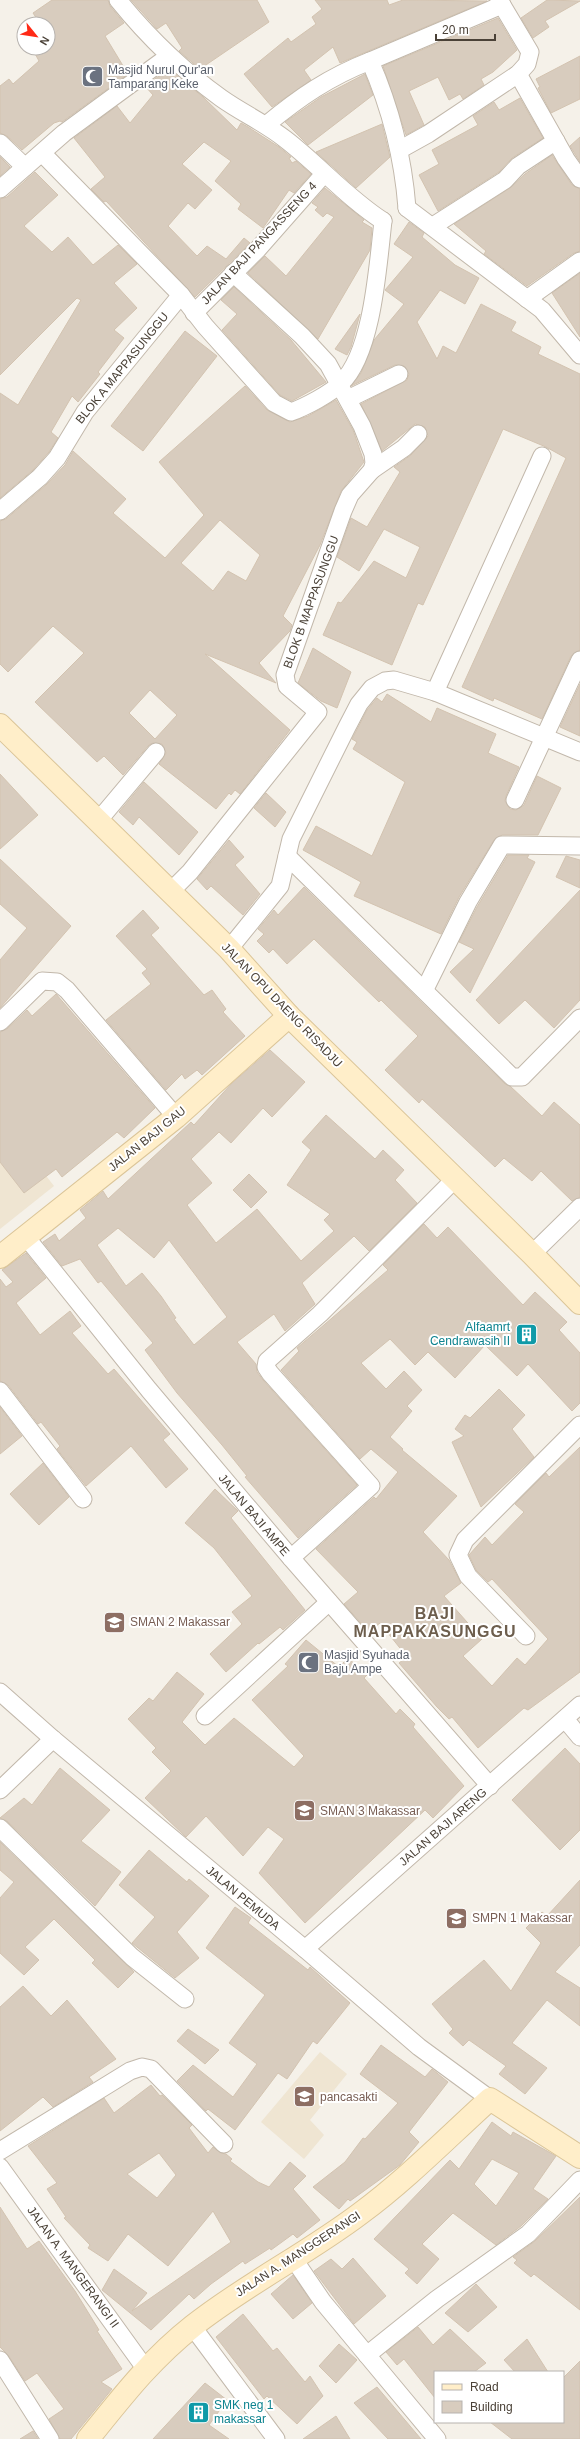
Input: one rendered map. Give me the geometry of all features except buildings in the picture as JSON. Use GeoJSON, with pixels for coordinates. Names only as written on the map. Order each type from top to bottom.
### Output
{"type":"FeatureCollection","features":[{"type":"Feature","properties":{"kind":"street"},"geometry":{"type":"LineString","coordinates":[[122,1],[168,56],[223,100],[266,125],[364,209],[383,220]]}},
{"type":"Feature","properties":{"kind":"street"},"geometry":{"type":"LineString","coordinates":[[266,125],[314,87],[338,74],[501,2],[530,52],[527,64],[518,74],[428,134],[400,149]]}},
{"type":"Feature","properties":{"kind":"street"},"geometry":{"type":"LineString","coordinates":[[0,189],[42,153],[168,56]]}},
{"type":"Feature","properties":{"kind":"street"},"geometry":{"type":"LineString","coordinates":[[370,61],[384,93],[400,149],[407,208],[433,226],[527,299],[554,322],[580,355]]}},
{"type":"Feature","properties":{"kind":"street"},"geometry":{"type":"LineString","coordinates":[[518,74],[556,141],[580,179]]}},
{"type":"Feature","properties":{"kind":"street"},"geometry":{"type":"LineString","coordinates":[[433,226],[505,180],[518,166],[556,141]]}},
{"type":"Feature","properties":{"kind":"street"},"geometry":{"type":"LineString","coordinates":[[0,143],[25,167]]}},
{"type":"Feature","properties":{"kind":"street"},"geometry":{"type":"LineString","coordinates":[[42,153],[181,295],[194,313],[245,372],[282,409],[291,412],[299,409],[340,384],[354,360],[368,327],[376,286],[383,220]]}},
{"type":"Feature","properties":{"kind":"street","name":"JALAN BAJI PANGASSENG 4"},"geometry":{"type":"LineString","coordinates":[[194,313],[294,209],[324,174]]}},
{"type":"Feature","properties":{"kind":"street"},"geometry":{"type":"LineString","coordinates":[[383,220],[407,208]]}},
{"type":"Feature","properties":{"kind":"street"},"geometry":{"type":"LineString","coordinates":[[527,299],[580,261]]}},
{"type":"Feature","properties":{"kind":"street"},"geometry":{"type":"LineString","coordinates":[[233,273],[302,336],[328,364],[348,399],[373,454],[372,470]]}},
{"type":"Feature","properties":{"kind":"street","name":"BLOK A MAPPASUNGGU"},"geometry":{"type":"LineString","coordinates":[[0,511],[40,477],[57,458],[85,412],[181,295]]}},
{"type":"Feature","properties":{"kind":"street"},"geometry":{"type":"LineString","coordinates":[[348,399],[399,374]]}},
{"type":"Feature","properties":{"kind":"street","name":"BLOK B MAPPASUNGGU"},"geometry":{"type":"LineString","coordinates":[[170,892],[190,872],[318,712],[287,686],[284,675],[305,634],[350,495],[372,470],[404,448],[418,434]]}},
{"type":"Feature","properties":{"kind":"street"},"geometry":{"type":"LineString","coordinates":[[435,692],[542,456]]}},
{"type":"Feature","properties":{"kind":"street"},"geometry":{"type":"LineString","coordinates":[[515,800],[580,660]]}},
{"type":"Feature","properties":{"kind":"street"},"geometry":{"type":"LineString","coordinates":[[229,949],[280,886],[287,856],[297,825],[347,727],[368,693],[384,681],[394,680],[435,692],[580,752]]}},
{"type":"Feature","properties":{"kind":"street","name":"JALAN OPU DAENG RISADJU"},"geometry":{"type":"LineString","coordinates":[[0,724],[229,949],[289,1016],[456,1178],[580,1303]]}},
{"type":"Feature","properties":{"kind":"street"},"geometry":{"type":"LineString","coordinates":[[98,821],[156,752]]}},
{"type":"Feature","properties":{"kind":"street"},"geometry":{"type":"LineString","coordinates":[[425,989],[468,902],[502,845],[580,846]]}},
{"type":"Feature","properties":{"kind":"street"},"geometry":{"type":"LineString","coordinates":[[287,856],[425,989],[512,1077],[522,1077],[580,1018]]}},
{"type":"Feature","properties":{"kind":"street"},"geometry":{"type":"LineString","coordinates":[[0,1022],[42,981],[57,982],[67,990],[176,1117]]}},
{"type":"Feature","properties":{"kind":"street","name":"JALAN BAJI GAU"},"geometry":{"type":"LineString","coordinates":[[0,1257],[176,1117],[289,1016]]}},
{"type":"Feature","properties":{"kind":"street"},"geometry":{"type":"LineString","coordinates":[[291,1558],[371,1486],[270,1373],[266,1367],[267,1361],[320,1314],[456,1178]]}},
{"type":"Feature","properties":{"kind":"street"},"geometry":{"type":"LineString","coordinates":[[532,1254],[580,1207]]}},
{"type":"Feature","properties":{"kind":"street","name":"JALAN BAJI AMPE"},"geometry":{"type":"LineString","coordinates":[[26,1237],[149,1390],[291,1558],[490,1786]]}},
{"type":"Feature","properties":{"kind":"street"},"geometry":{"type":"LineString","coordinates":[[0,1391],[83,1499]]}},
{"type":"Feature","properties":{"kind":"street"},"geometry":{"type":"LineString","coordinates":[[526,1636],[468,1576],[458,1555],[465,1540],[580,1425]]}},
{"type":"Feature","properties":{"kind":"street"},"geometry":{"type":"LineString","coordinates":[[205,1716],[329,1602]]}},
{"type":"Feature","properties":{"kind":"street","name":"JALAN PEMUDA"},"geometry":{"type":"LineString","coordinates":[[0,1692],[53,1739],[305,1949],[419,2047],[490,2099]]}},
{"type":"Feature","properties":{"kind":"street","name":"JALAN BAJI ARENG"},"geometry":{"type":"LineString","coordinates":[[305,1949],[580,1705]]}},
{"type":"Feature","properties":{"kind":"street"},"geometry":{"type":"LineString","coordinates":[[564,1719],[580,1737]]}},
{"type":"Feature","properties":{"kind":"street"},"geometry":{"type":"LineString","coordinates":[[0,1790],[53,1739]]}},
{"type":"Feature","properties":{"kind":"street"},"geometry":{"type":"LineString","coordinates":[[0,1828],[132,1957],[185,1999]]}},
{"type":"Feature","properties":{"kind":"street"},"geometry":{"type":"LineString","coordinates":[[0,2151],[130,2071],[142,2067],[151,2069],[224,2144]]}},
{"type":"Feature","properties":{"kind":"street"},"geometry":{"type":"LineString","coordinates":[[490,2099],[580,2157]]}},
{"type":"Feature","properties":{"kind":"street","name":"JALAN A. MANGGERANGI"},"geometry":{"type":"LineString","coordinates":[[88,2439],[145,2368],[192,2326],[243,2290],[332,2235],[362,2212],[490,2099]]}},
{"type":"Feature","properties":{"kind":"street","name":"JALAN A. MANGERANGI II"},"geometry":{"type":"LineString","coordinates":[[0,2167],[145,2368]]}},
{"type":"Feature","properties":{"kind":"street"},"geometry":{"type":"LineString","coordinates":[[367,2355],[436,2299],[528,2234],[580,2180]]}},
{"type":"Feature","properties":{"kind":"street"},"geometry":{"type":"LineString","coordinates":[[293,2258],[323,2302],[437,2439]]}},
{"type":"Feature","properties":{"kind":"street"},"geometry":{"type":"LineString","coordinates":[[192,2326],[276,2439]]}},
{"type":"Feature","properties":{"kind":"street"},"geometry":{"type":"LineString","coordinates":[[0,2360],[50,2439]]}},
{"type":"Feature","properties":{"kind":"shaded area"},"geometry":{"type":"Polygon","coordinates":[[[0,1117],[54,1186],[0,1229],[0,1117]]]}},
{"type":"Feature","properties":{"kind":"shaded area","name":"pancasakti"},"geometry":{"type":"Polygon","coordinates":[[[320,2052],[347,2074],[310,2120],[324,2135],[304,2159],[261,2122],[320,2052]]]}},
{"type":"Feature","properties":{"kind":"place","name":"Masjid Nurul Qur'an Tamparang Keke"},"geometry":{"type":"Point","coordinates":[93,77]}},
{"type":"Feature","properties":{"kind":"place","name":"Alfaamrt Cendrawasih II"},"geometry":{"type":"Point","coordinates":[526,1334]}},
{"type":"Feature","properties":{"kind":"place","name":"SMAN 2 Makassar"},"geometry":{"type":"Point","coordinates":[115,1622]}},
{"type":"Feature","properties":{"kind":"place","name":"Masjid Syuhada Baju Ampe"},"geometry":{"type":"Point","coordinates":[308,1662]}},
{"type":"Feature","properties":{"kind":"place","name":"SMAN 3 Makassar"},"geometry":{"type":"Point","coordinates":[305,1811]}},
{"type":"Feature","properties":{"kind":"place","name":"SMPN 1 Makassar"},"geometry":{"type":"Point","coordinates":[457,1918]}},
{"type":"Feature","properties":{"kind":"place","name":"pancasakti"},"geometry":{"type":"Point","coordinates":[305,2097]}},
{"type":"Feature","properties":{"kind":"place","name":"SMK neg 1 makassar"},"geometry":{"type":"Point","coordinates":[198,2412]}},
{"type":"Feature","properties":{"kind":"district","name":"BAJI MAPPAKASUNGGU"},"geometry":{"type":"Point","coordinates":[435,1622]}}]}
